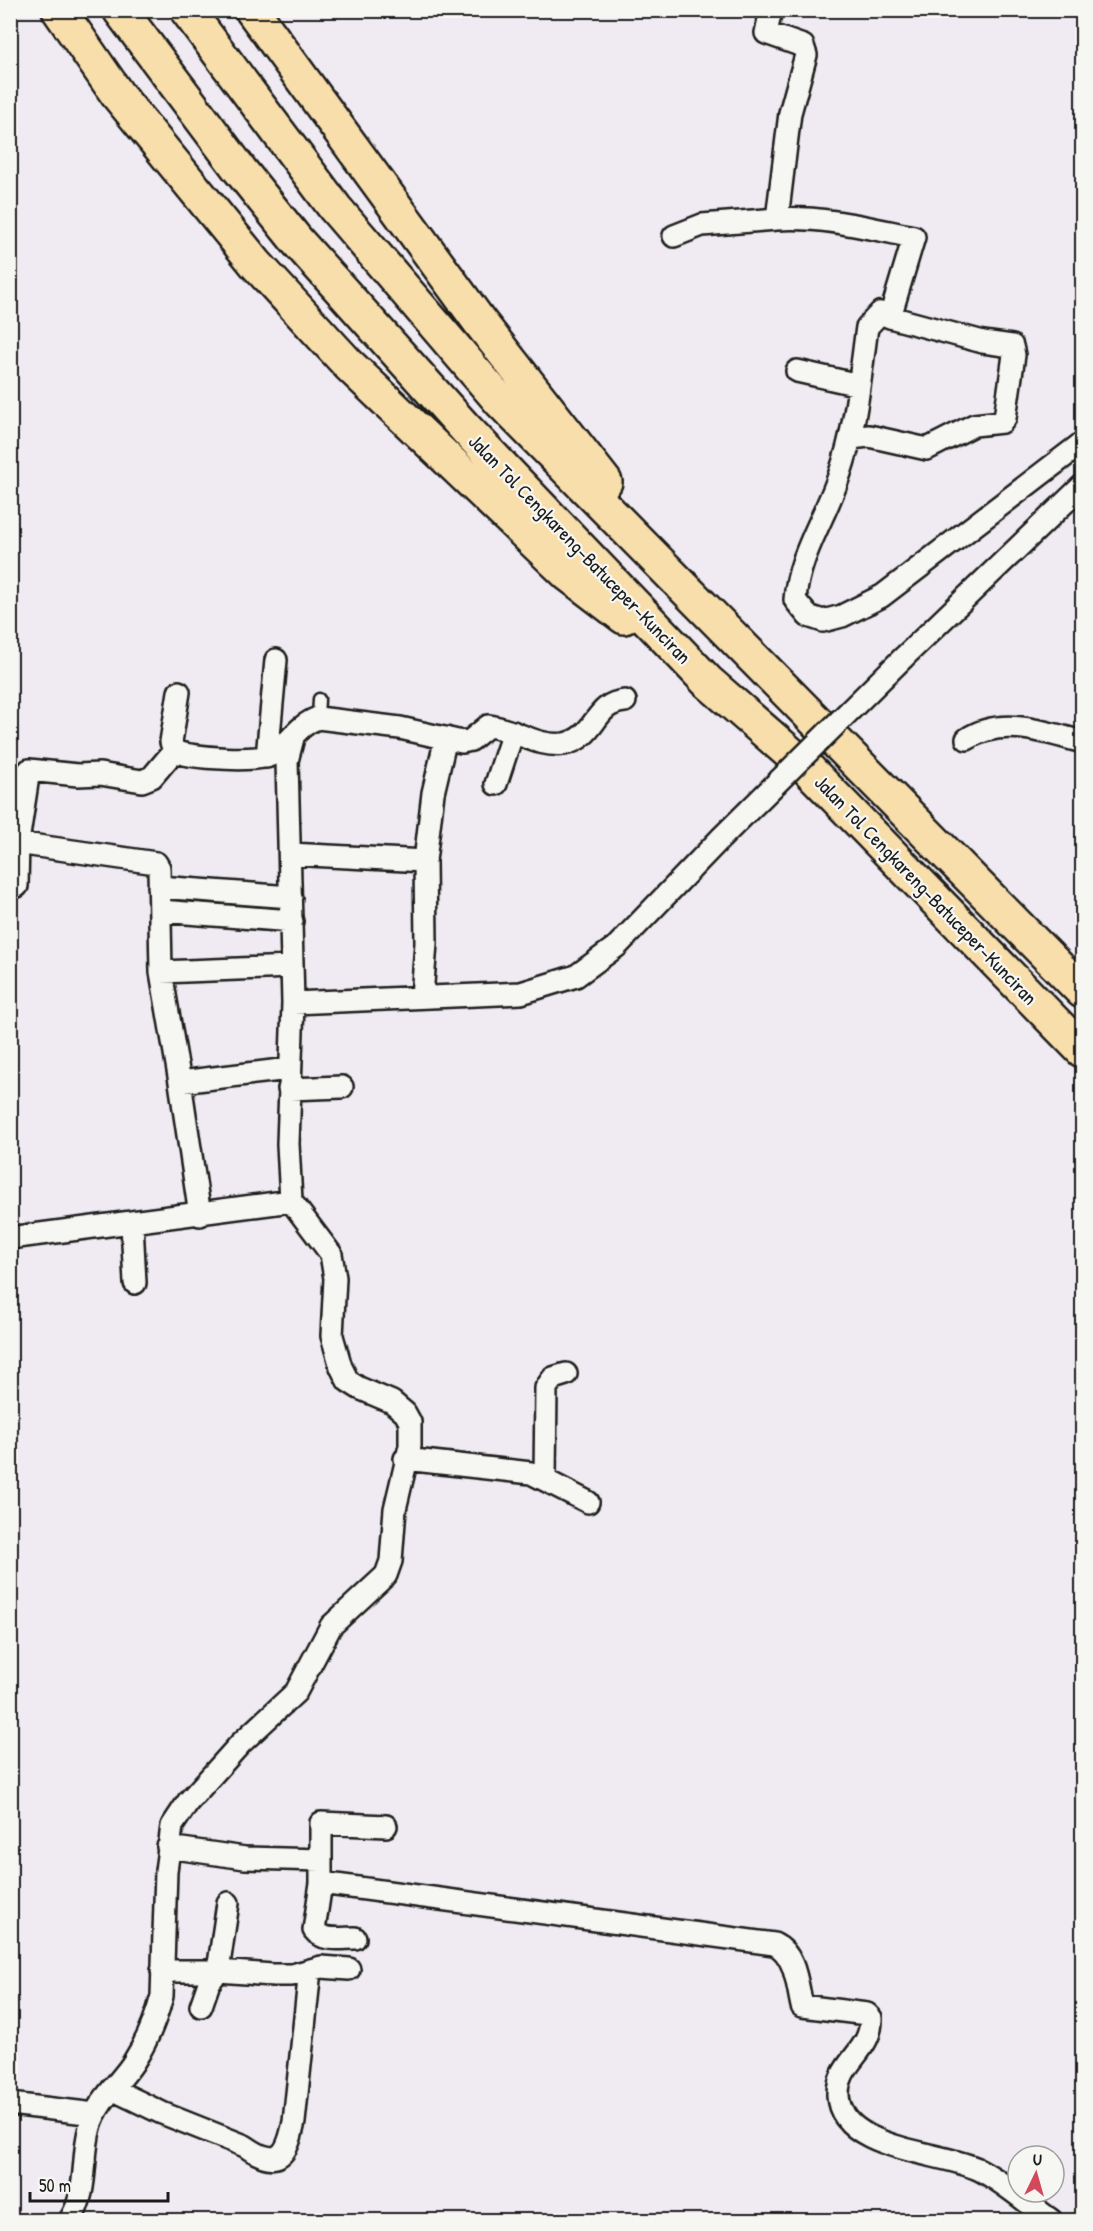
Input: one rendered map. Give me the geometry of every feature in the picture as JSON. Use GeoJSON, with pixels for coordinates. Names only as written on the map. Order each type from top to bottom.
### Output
{"type":"FeatureCollection","features":[{"type":"Feature","properties":{"kind":"highway"},"geometry":{"type":"LineString","coordinates":[[59,10],[124,103],[256,264],[349,365],[569,575],[707,681]]}},
{"type":"Feature","properties":{"kind":"highway","name":"Jalan Tol Cengkareng–Batuceper–Kunciran"},"geometry":{"type":"LineString","coordinates":[[120,10],[240,171],[297,241],[466,429],[707,681],[807,768],[1083,1050]]}},
{"type":"Feature","properties":{"kind":"highway","name":"Jalan Tol Cengkareng–Batuceper–Kunciran"},"geometry":{"type":"LineString","coordinates":[[187,10],[335,208],[501,402],[1083,991]]}},
{"type":"Feature","properties":{"kind":"highway"},"geometry":{"type":"LineString","coordinates":[[252,10],[479,321],[697,600]]}},
{"type":"Feature","properties":{"kind":"street"},"geometry":{"type":"LineString","coordinates":[[771,10],[766,33],[803,46],[806,55],[790,113],[777,219]]}},
{"type":"Feature","properties":{"kind":"street"},"geometry":{"type":"LineString","coordinates":[[674,236],[702,225],[794,218],[851,224],[914,237],[890,317]]}},
{"type":"Feature","properties":{"kind":"street"},"geometry":{"type":"LineString","coordinates":[[851,438],[869,436],[927,449],[975,425],[1002,422],[1005,418],[1014,355],[1012,346],[983,342],[880,313],[867,327],[851,438],[838,480],[796,575],[795,600],[808,616],[823,621],[842,616],[882,596],[1083,442]]}},
{"type":"Feature","properties":{"kind":"street"},"geometry":{"type":"LineString","coordinates":[[796,371],[859,385]]}},
{"type":"Feature","properties":{"kind":"street"},"geometry":{"type":"LineString","coordinates":[[293,1002],[521,993],[576,976],[617,946],[904,657],[1083,486]]}},
{"type":"Feature","properties":{"kind":"street"},"geometry":{"type":"LineString","coordinates":[[267,757],[276,660]]}},
{"type":"Feature","properties":{"kind":"street"},"geometry":{"type":"LineString","coordinates":[[174,751],[171,742],[179,692]]}},
{"type":"Feature","properties":{"kind":"street"},"geometry":{"type":"LineString","coordinates":[[174,751],[219,757],[267,757],[277,752],[310,721],[319,709],[462,742],[471,740],[488,726],[561,745],[577,741],[587,734],[605,707],[614,702],[625,701]]}},
{"type":"Feature","properties":{"kind":"street"},"geometry":{"type":"LineString","coordinates":[[967,739],[976,733],[994,727],[1014,727],[1083,742]]}},
{"type":"Feature","properties":{"kind":"street"},"geometry":{"type":"LineString","coordinates":[[496,784],[513,732]]}},
{"type":"Feature","properties":{"kind":"street"},"geometry":{"type":"LineString","coordinates":[[88,2220],[86,2179],[90,2128],[95,2114],[133,2063],[158,2013],[162,1996],[168,1847],[172,1826],[183,1808],[241,1743],[296,1692],[331,1626],[386,1575],[391,1561],[394,1509],[411,1433],[405,1413],[392,1402],[348,1381],[341,1367],[332,1336],[335,1278],[331,1254],[291,1201],[288,1163],[293,1002],[288,761],[292,738]]}},
{"type":"Feature","properties":{"kind":"street"},"geometry":{"type":"LineString","coordinates":[[422,997],[426,943],[425,861],[433,794],[446,738]]}},
{"type":"Feature","properties":{"kind":"street"},"geometry":{"type":"LineString","coordinates":[[16,886],[14,842],[20,769],[59,774],[100,774],[142,781],[152,777],[174,751]]}},
{"type":"Feature","properties":{"kind":"street"},"geometry":{"type":"LineString","coordinates":[[14,842],[150,861],[156,863],[159,868],[161,972],[200,1215]]}},
{"type":"Feature","properties":{"kind":"street"},"geometry":{"type":"LineString","coordinates":[[290,854],[425,861]]}},
{"type":"Feature","properties":{"kind":"street"},"geometry":{"type":"LineString","coordinates":[[159,887],[291,897]]}},
{"type":"Feature","properties":{"kind":"street"},"geometry":{"type":"LineString","coordinates":[[160,911],[292,921]]}},
{"type":"Feature","properties":{"kind":"street"},"geometry":{"type":"LineString","coordinates":[[161,972],[291,967]]}},
{"type":"Feature","properties":{"kind":"street"},"geometry":{"type":"LineString","coordinates":[[180,1082],[289,1079],[342,1088]]}},
{"type":"Feature","properties":{"kind":"street"},"geometry":{"type":"LineString","coordinates":[[10,1238],[132,1224],[291,1201]]}},
{"type":"Feature","properties":{"kind":"street"},"geometry":{"type":"LineString","coordinates":[[132,1224],[135,1283]]}},
{"type":"Feature","properties":{"kind":"street"},"geometry":{"type":"LineString","coordinates":[[545,1479],[546,1388],[553,1378],[567,1374]]}},
{"type":"Feature","properties":{"kind":"street"},"geometry":{"type":"LineString","coordinates":[[405,1459],[531,1473],[588,1502]]}},
{"type":"Feature","properties":{"kind":"street"},"geometry":{"type":"LineString","coordinates":[[355,1938],[325,1938],[315,1934],[321,1883],[321,1823],[386,1826]]}},
{"type":"Feature","properties":{"kind":"street"},"geometry":{"type":"LineString","coordinates":[[168,1847],[245,1858],[321,1860]]}},
{"type":"Feature","properties":{"kind":"street"},"geometry":{"type":"LineString","coordinates":[[321,1883],[774,1944],[784,1949],[789,1957],[802,2006],[867,2014],[871,2018],[871,2031],[867,2042],[845,2068],[838,2089],[839,2103],[853,2125],[884,2143],[954,2159],[981,2170],[1051,2220]]}},
{"type":"Feature","properties":{"kind":"street"},"geometry":{"type":"LineString","coordinates":[[201,2006],[209,1983],[218,1971],[228,1903]]}},
{"type":"Feature","properties":{"kind":"street"},"geometry":{"type":"LineString","coordinates":[[162,1971],[292,1975],[310,1970],[349,1969]]}},
{"type":"Feature","properties":{"kind":"street"},"geometry":{"type":"LineString","coordinates":[[112,2089],[162,2114],[245,2146],[256,2153],[276,2157],[282,2155],[289,2146],[294,2122],[310,1970]]}},
{"type":"Feature","properties":{"kind":"street"},"geometry":{"type":"LineString","coordinates":[[10,2104],[95,2114]]}},
{"type":"Feature","properties":{"kind":"street"},"geometry":{"type":"LineString","coordinates":[[70,2220],[86,2179]]}}]}
